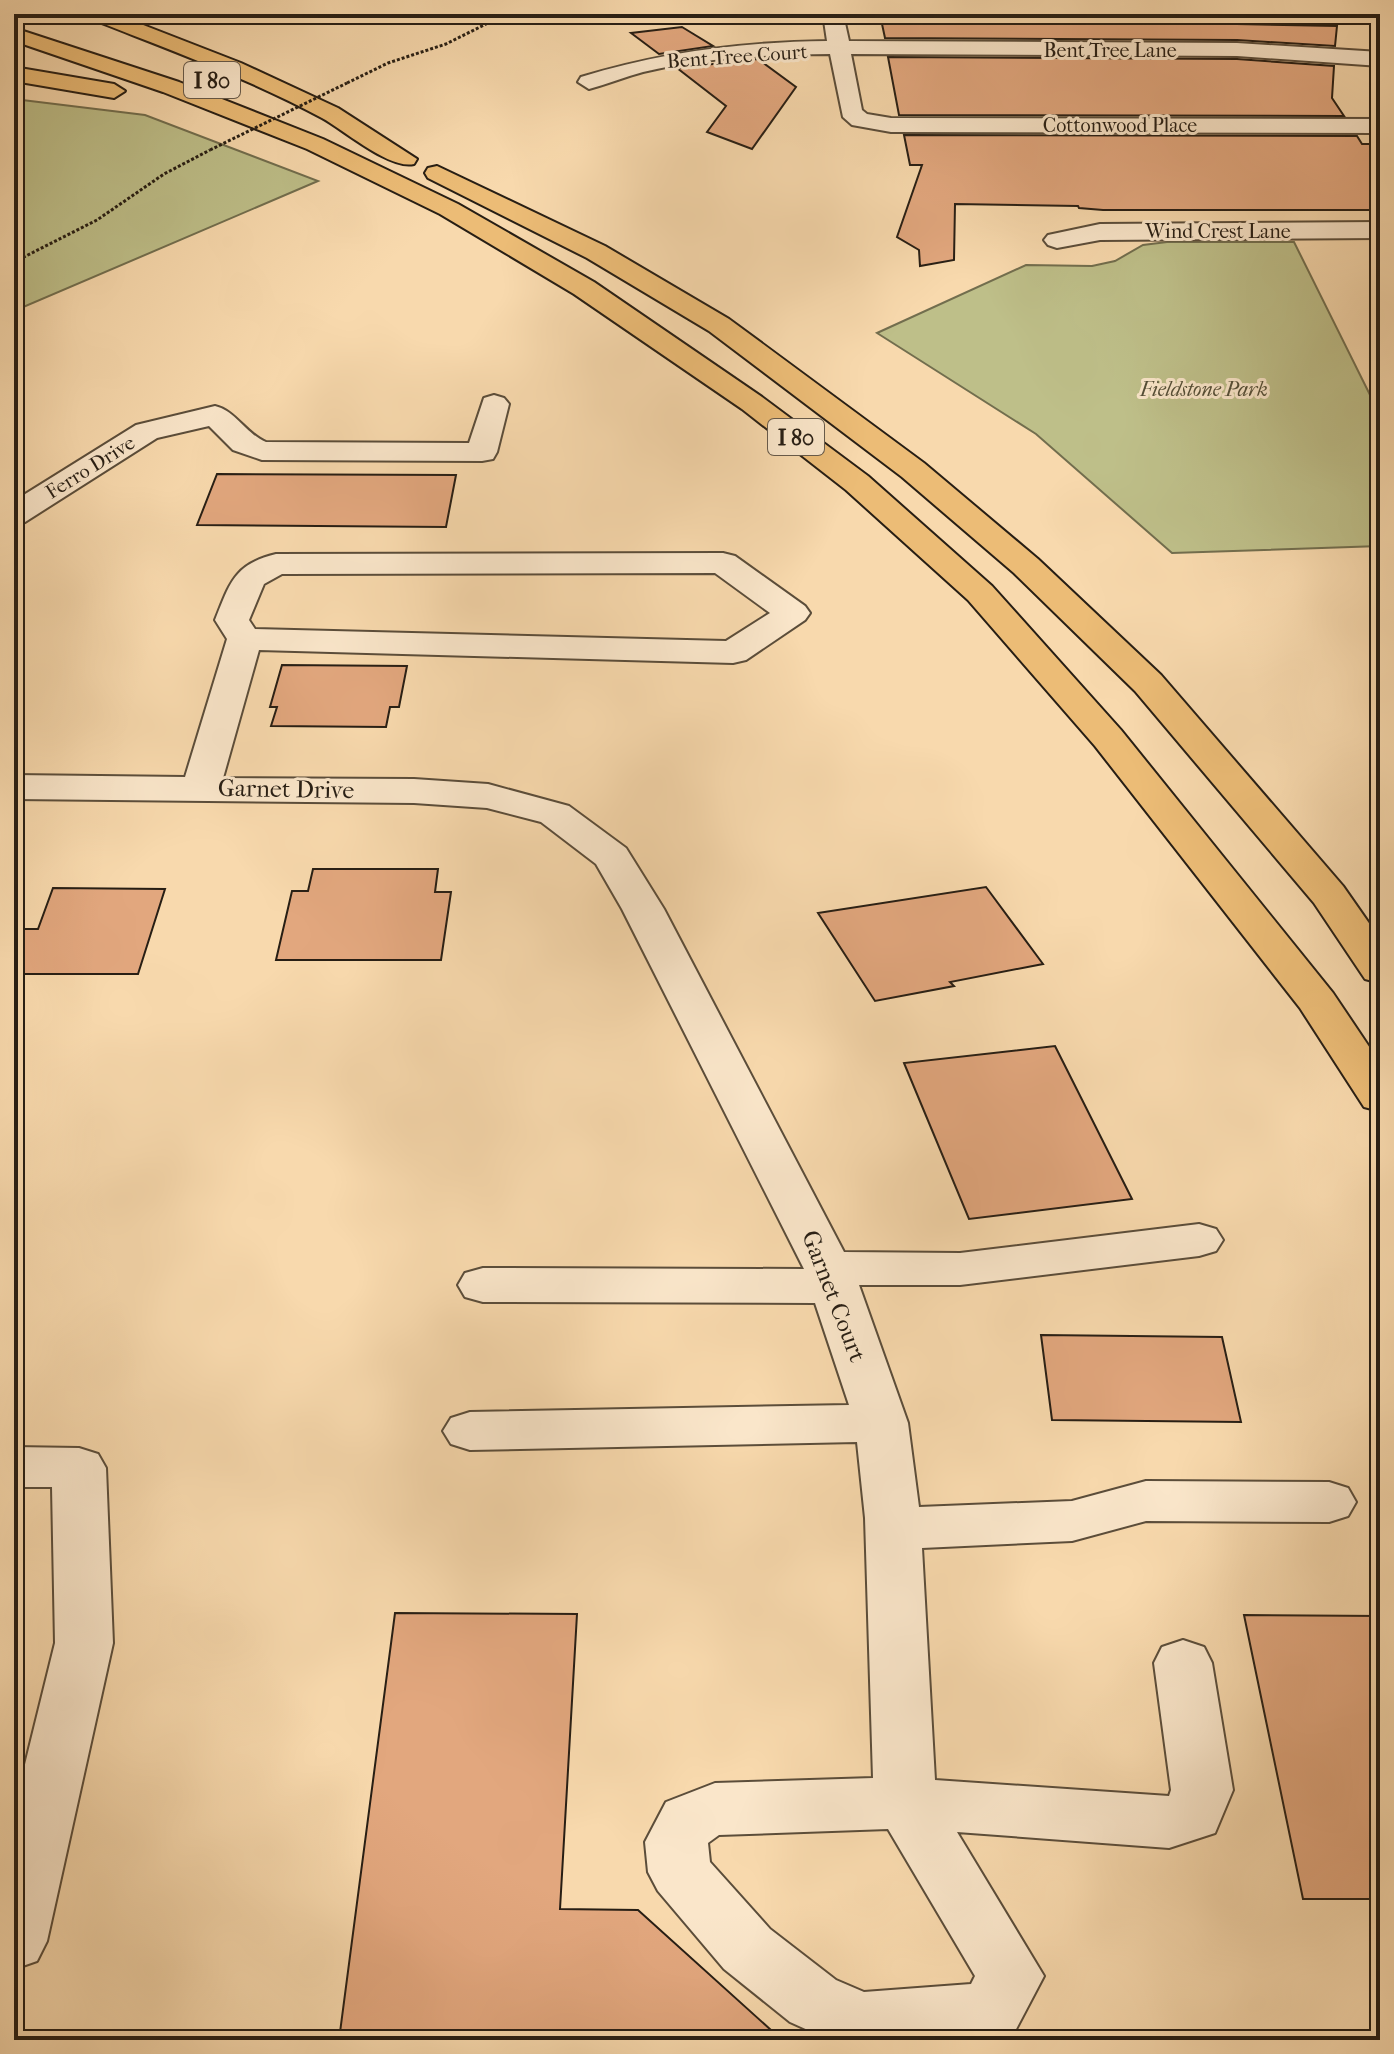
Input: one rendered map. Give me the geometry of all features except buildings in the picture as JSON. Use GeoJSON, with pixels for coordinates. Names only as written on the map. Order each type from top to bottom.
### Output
{"type":"FeatureCollection","features":[{"type":"Feature","properties":{"kind":"highway"},"geometry":{"type":"LineString","coordinates":[[96,14],[233,68],[330,113],[405,159]]}},
{"type":"Feature","properties":{"kind":"highway","name":"I 80"},"geometry":{"type":"LineString","coordinates":[[14,15],[62,28],[209,79],[405,159],[500,202],[596,252],[719,325],[913,470],[1026,566],[1148,683],[1329,895],[1380,970]]}},
{"type":"Feature","properties":{"kind":"highway","name":"I 80"},"geometry":{"type":"LineString","coordinates":[[14,34],[171,87],[315,144],[449,209],[584,288],[752,403],[857,483],[980,593],[1108,738],[1318,1002],[1380,1097]]}},
{"type":"Feature","properties":{"kind":"highway"},"geometry":{"type":"LineString","coordinates":[[14,74],[57,79],[161,102],[395,201],[649,332]]}},
{"type":"Feature","properties":{"kind":"street"},"geometry":{"type":"LineString","coordinates":[[833,14],[839,50]]}},
{"type":"Feature","properties":{"kind":"street","name":"Bent Tree Court"},"geometry":{"type":"LineString","coordinates":[[589,82],[635,67],[679,58],[760,50],[839,50]]}},
{"type":"Feature","properties":{"kind":"street","name":"Bent Tree Lane"},"geometry":{"type":"LineString","coordinates":[[839,50],[1275,51],[1380,59]]}},
{"type":"Feature","properties":{"kind":"street","name":"Cottonwood Place"},"geometry":{"type":"LineString","coordinates":[[839,50],[851,112],[860,120],[907,125],[1380,126]]}},
{"type":"Feature","properties":{"kind":"street","name":"Wind Crest Lane"},"geometry":{"type":"LineString","coordinates":[[1057,240],[1100,232],[1380,230]]}},
{"type":"Feature","properties":{"kind":"street","name":"Ferro Drive"},"geometry":{"type":"LineString","coordinates":[[14,515],[147,431],[215,415],[244,444],[262,451],[482,452],[494,404]]}},
{"type":"Feature","properties":{"kind":"street"},"geometry":{"type":"LineString","coordinates":[[723,563],[793,613],[733,652],[245,639],[232,620],[249,578],[276,564],[723,563]]}},
{"type":"Feature","properties":{"kind":"street"},"geometry":{"type":"LineString","coordinates":[[201,788],[245,639]]}},
{"type":"Feature","properties":{"kind":"street","name":"Garnet Drive"},"geometry":{"type":"LineString","coordinates":[[14,787],[429,792],[488,796],[555,814]]}},
{"type":"Feature","properties":{"kind":"street","name":"Garnet Court"},"geometry":{"type":"LineString","coordinates":[[555,814],[612,857],[832,1277],[881,1423],[893,1529],[905,1803]]}},
{"type":"Feature","properties":{"kind":"street"},"geometry":{"type":"LineString","coordinates":[[483,1285],[832,1277],[960,1269],[1199,1240]]}},
{"type":"Feature","properties":{"kind":"street"},"geometry":{"type":"LineString","coordinates":[[470,1431],[881,1423]]}},
{"type":"Feature","properties":{"kind":"street"},"geometry":{"type":"LineString","coordinates":[[14,1467],[79,1468],[84,1643],[14,1941]]}},
{"type":"Feature","properties":{"kind":"street"},"geometry":{"type":"LineString","coordinates":[[893,1529],[1072,1521],[1146,1501],[1329,1502]]}},
{"type":"Feature","properties":{"kind":"street"},"geometry":{"type":"LineString","coordinates":[[905,1803],[1011,1976],[990,2012],[861,2022],[813,2001],[747,1949],[680,1872],[676,1842],[688,1820],[715,1809],[905,1803],[1169,1822],[1193,1815],[1202,1790],[1183,1663]]}},
{"type":"Feature","properties":{"kind":"path"},"geometry":{"type":"LineString","coordinates":[[14,262],[97,220],[164,174],[210,150],[388,63],[446,44],[506,14]]}},
{"type":"Feature","properties":{"kind":"green space"},"geometry":{"type":"Polygon","coordinates":[[[14,99],[145,115],[318,181],[14,311],[14,99]]]}},
{"type":"Feature","properties":{"kind":"green space","name":"Fieldstone Park"},"geometry":{"type":"Polygon","coordinates":[[[1167,242],[1294,242],[1380,415],[1380,546],[1172,553],[1036,434],[877,333],[1026,265],[1092,266],[1115,261],[1143,245],[1167,242]]]}}]}
